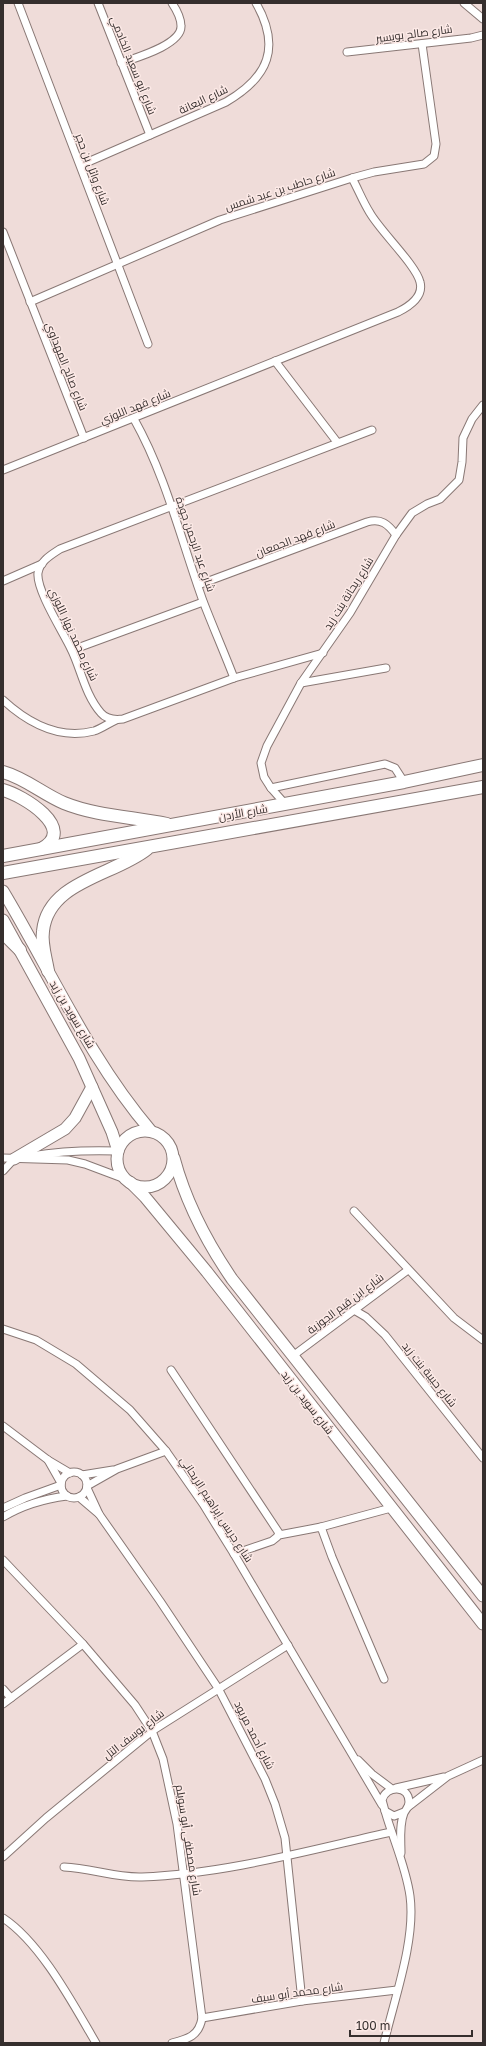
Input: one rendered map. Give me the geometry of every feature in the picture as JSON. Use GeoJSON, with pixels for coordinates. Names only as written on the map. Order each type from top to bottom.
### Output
{"type":"FeatureCollection","features":[{"type":"Feature","properties":{"kind":"highway","name":"شارع الأردن"},"geometry":{"type":"LineString","coordinates":[[3,856],[286,805],[483,765]]}},
{"type":"Feature","properties":{"kind":"highway"},"geometry":{"type":"LineString","coordinates":[[3,772],[21,779],[63,803],[79,808],[174,825]]}},
{"type":"Feature","properties":{"kind":"highway","name":"شارع الأردن"},"geometry":{"type":"LineString","coordinates":[[3,873],[483,787]]}},
{"type":"Feature","properties":{"kind":"highway"},"geometry":{"type":"LineString","coordinates":[[3,790],[27,800],[42,812],[50,822],[53,830],[50,841],[45,847],[37,850]]}},
{"type":"Feature","properties":{"kind":"highway"},"geometry":{"type":"LineString","coordinates":[[48,971],[42,932],[46,918],[56,902],[75,887],[131,860],[149,848]]}},
{"type":"Feature","properties":{"kind":"highway"},"geometry":{"type":"LineString","coordinates":[[3,934],[20,950]]}},
{"type":"Feature","properties":{"kind":"main road","name":"شارع سويد بن زيد"},"geometry":{"type":"LineString","coordinates":[[3,891],[104,1067],[136,1114],[151,1131]]}},
{"type":"Feature","properties":{"kind":"main road","name":"شارع سويد بن زيد"},"geometry":{"type":"LineString","coordinates":[[3,920],[74,1047],[112,1132],[118,1151]]}},
{"type":"Feature","properties":{"kind":"main road"},"geometry":{"type":"LineString","coordinates":[[9,1159],[65,1129],[75,1118],[92,1087]]}},
{"type":"Feature","properties":{"kind":"main road"},"geometry":{"type":"LineString","coordinates":[[151,1131],[164,1138],[169,1144],[174,1158],[168,1175],[162,1181],[146,1187],[128,1181],[117,1163],[118,1151],[122,1143],[134,1133],[151,1131]]}},
{"type":"Feature","properties":{"kind":"main road","name":"شارع سويد بن زيد"},"geometry":{"type":"LineString","coordinates":[[174,1158],[191,1209],[217,1257],[254,1307],[294,1355],[482,1593]]}},
{"type":"Feature","properties":{"kind":"main road","name":"شارع سويد بن زيد"},"geometry":{"type":"LineString","coordinates":[[128,1181],[145,1197],[198,1260],[483,1624]]}},
{"type":"Feature","properties":{"kind":"street","name":"شارع وائل بن حجر"},"geometry":{"type":"LineString","coordinates":[[18,3],[148,344]]}},
{"type":"Feature","properties":{"kind":"street","name":"شارع أبو سعيد الخادمي"},"geometry":{"type":"LineString","coordinates":[[98,3],[150,134]]}},
{"type":"Feature","properties":{"kind":"street"},"geometry":{"type":"LineString","coordinates":[[121,63],[165,45],[178,35],[181,26],[172,3]]}},
{"type":"Feature","properties":{"kind":"street","name":"شارع البعانة"},"geometry":{"type":"LineString","coordinates":[[81,165],[226,102],[244,91],[253,83],[264,65],[270,39],[268,28],[256,3]]}},
{"type":"Feature","properties":{"kind":"street"},"geometry":{"type":"LineString","coordinates":[[464,3],[483,19]]}},
{"type":"Feature","properties":{"kind":"street","name":"شارع صالح بويسير"},"geometry":{"type":"LineString","coordinates":[[347,52],[422,44],[483,35]]}},
{"type":"Feature","properties":{"kind":"street","name":"شارع حاطب بن عبد شمس"},"geometry":{"type":"LineString","coordinates":[[30,302],[220,220],[352,178],[374,172],[424,164],[434,156],[436,144],[422,44]]}},
{"type":"Feature","properties":{"kind":"street","name":"شارع فهد اللوزي"},"geometry":{"type":"LineString","coordinates":[[3,470],[134,419],[398,312],[412,304],[419,292],[421,283],[414,270],[370,213],[352,178]]}},
{"type":"Feature","properties":{"kind":"street","name":"شارع صالح المهداوي"},"geometry":{"type":"LineString","coordinates":[[3,232],[84,438]]}},
{"type":"Feature","properties":{"kind":"street"},"geometry":{"type":"LineString","coordinates":[[276,361],[337,442]]}},
{"type":"Feature","properties":{"kind":"street","name":"شارع ريحانة بنت زيد"},"geometry":{"type":"LineString","coordinates":[[286,805],[271,788],[262,770],[262,756],[301,683],[350,613],[396,535],[412,513],[427,504],[440,499],[459,480],[462,462],[462,438],[472,419],[483,405]]}},
{"type":"Feature","properties":{"kind":"street","name":"شارع عبد الرحمن جودة"},"geometry":{"type":"LineString","coordinates":[[134,419],[153,458],[172,508],[204,602],[234,678]]}},
{"type":"Feature","properties":{"kind":"street"},"geometry":{"type":"LineString","coordinates":[[3,581],[42,564],[48,556],[60,549],[172,508],[337,442],[372,430]]}},
{"type":"Feature","properties":{"kind":"street","name":"شارع فهد الجمعان"},"geometry":{"type":"LineString","coordinates":[[198,585],[367,522],[381,521],[386,523],[396,535]]}},
{"type":"Feature","properties":{"kind":"street","name":"شارع محمد نهار اللوزي"},"geometry":{"type":"LineString","coordinates":[[42,564],[38,574],[41,588],[72,650],[97,707],[102,714],[116,720]]}},
{"type":"Feature","properties":{"kind":"street"},"geometry":{"type":"LineString","coordinates":[[72,650],[204,602]]}},
{"type":"Feature","properties":{"kind":"street"},"geometry":{"type":"LineString","coordinates":[[3,700],[13,709],[42,728],[73,734],[95,731],[116,720],[123,719],[234,678],[323,653]]}},
{"type":"Feature","properties":{"kind":"street"},"geometry":{"type":"LineString","coordinates":[[301,683],[386,668]]}},
{"type":"Feature","properties":{"kind":"street"},"geometry":{"type":"LineString","coordinates":[[271,788],[385,764],[395,768],[404,782]]}},
{"type":"Feature","properties":{"kind":"street"},"geometry":{"type":"LineString","coordinates":[[9,1159],[49,1153],[88,1150],[118,1151]]}},
{"type":"Feature","properties":{"kind":"street"},"geometry":{"type":"LineString","coordinates":[[3,1171],[9,1159]]}},
{"type":"Feature","properties":{"kind":"street"},"geometry":{"type":"LineString","coordinates":[[9,1159],[68,1160],[85,1164],[128,1181]]}},
{"type":"Feature","properties":{"kind":"street"},"geometry":{"type":"LineString","coordinates":[[354,1212],[454,1318],[483,1340]]}},
{"type":"Feature","properties":{"kind":"street","name":"شارع ابن قيم الجوزية"},"geometry":{"type":"LineString","coordinates":[[294,1355],[408,1270]]}},
{"type":"Feature","properties":{"kind":"street","name":"شارع حبيبة بنت زيد"},"geometry":{"type":"LineString","coordinates":[[354,1310],[366,1317],[385,1335],[483,1458]]}},
{"type":"Feature","properties":{"kind":"street","name":"شارع جريس إبراهيم الريحاني"},"geometry":{"type":"LineString","coordinates":[[3,1329],[36,1340],[76,1364],[130,1410],[166,1451],[203,1504],[234,1554],[384,1808],[401,1860],[410,1894],[411,1916],[408,1940],[384,2043]]}},
{"type":"Feature","properties":{"kind":"street"},"geometry":{"type":"LineString","coordinates":[[171,1370],[279,1534]]}},
{"type":"Feature","properties":{"kind":"street"},"geometry":{"type":"LineString","coordinates":[[3,1426],[48,1460],[70,1472],[77,1472],[82,1475],[86,1479],[87,1487],[84,1494],[79,1497],[66,1496],[45,1498],[4,1518]]}},
{"type":"Feature","properties":{"kind":"street"},"geometry":{"type":"LineString","coordinates":[[82,1475],[117,1469],[166,1451]]}},
{"type":"Feature","properties":{"kind":"street"},"geometry":{"type":"LineString","coordinates":[[48,1460],[61,1484],[62,1491],[66,1496]]}},
{"type":"Feature","properties":{"kind":"street"},"geometry":{"type":"LineString","coordinates":[[87,1487],[117,1469]]}},
{"type":"Feature","properties":{"kind":"street"},"geometry":{"type":"LineString","coordinates":[[3,1508],[24,1498],[61,1484],[65,1475],[70,1472]]}},
{"type":"Feature","properties":{"kind":"street","name":"شارع أحمد مريود"},"geometry":{"type":"LineString","coordinates":[[87,1487],[99,1514],[160,1601],[218,1688],[265,1779],[282,1822],[288,1855],[302,2001]]}},
{"type":"Feature","properties":{"kind":"street","name":"شارع أحمد مريود"},"geometry":{"type":"LineString","coordinates":[[79,1497],[99,1514]]}},
{"type":"Feature","properties":{"kind":"street"},"geometry":{"type":"LineString","coordinates":[[234,1554],[272,1541],[279,1534],[321,1527],[392,1508]]}},
{"type":"Feature","properties":{"kind":"street"},"geometry":{"type":"LineString","coordinates":[[321,1527],[332,1558],[384,1678]]}},
{"type":"Feature","properties":{"kind":"street","name":"شارع مصطفى أبو سويلم"},"geometry":{"type":"LineString","coordinates":[[3,1560],[83,1644],[135,1705],[152,1730],[163,1759],[170,1792],[184,1874],[202,2018]]}},
{"type":"Feature","properties":{"kind":"street"},"geometry":{"type":"LineString","coordinates":[[3,1704],[83,1644]]}},
{"type":"Feature","properties":{"kind":"street","name":"شارع يوسف التل"},"geometry":{"type":"LineString","coordinates":[[3,1858],[46,1818],[152,1730],[288,1645]]}},
{"type":"Feature","properties":{"kind":"street"},"geometry":{"type":"LineString","coordinates":[[3,1689],[11,1698]]}},
{"type":"Feature","properties":{"kind":"street","name":"شارع جريس إبراهيم الريحاني"},"geometry":{"type":"LineString","coordinates":[[355,1757],[372,1774],[394,1789]]}},
{"type":"Feature","properties":{"kind":"street"},"geometry":{"type":"LineString","coordinates":[[448,1776],[406,1809],[394,1816],[384,1808],[384,1794],[394,1789],[448,1776],[483,1760]]}},
{"type":"Feature","properties":{"kind":"street"},"geometry":{"type":"LineString","coordinates":[[394,1789],[402,1790],[407,1794],[409,1800],[406,1809]]}},
{"type":"Feature","properties":{"kind":"street","name":"شارع جريس إبراهيم الريحاني"},"geometry":{"type":"LineString","coordinates":[[401,1860],[401,1829],[406,1809]]}},
{"type":"Feature","properties":{"kind":"street"},"geometry":{"type":"LineString","coordinates":[[64,1867],[79,1867],[105,1874],[127,1877],[184,1874],[288,1855],[391,1832]]}},
{"type":"Feature","properties":{"kind":"street"},"geometry":{"type":"LineString","coordinates":[[3,1918],[22,1934],[38,1951],[96,2043]]}},
{"type":"Feature","properties":{"kind":"street","name":"شارع محمد أبو سيف"},"geometry":{"type":"LineString","coordinates":[[202,2018],[302,2001],[397,1990]]}},
{"type":"Feature","properties":{"kind":"street"},"geometry":{"type":"LineString","coordinates":[[172,2043],[193,2036],[200,2026],[202,2018]]}}]}
